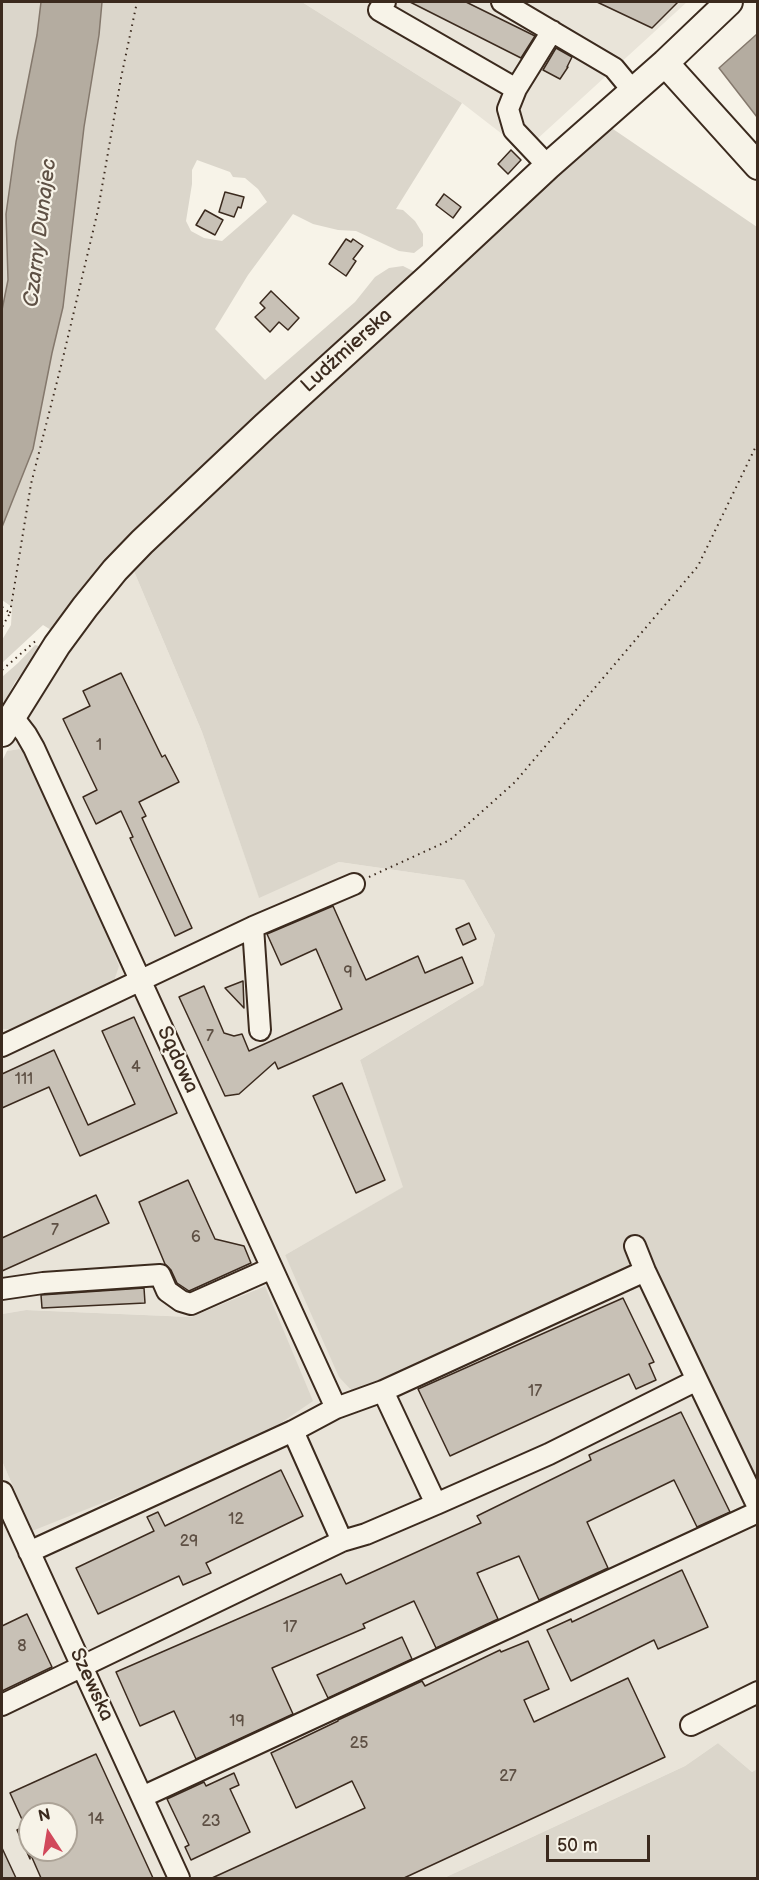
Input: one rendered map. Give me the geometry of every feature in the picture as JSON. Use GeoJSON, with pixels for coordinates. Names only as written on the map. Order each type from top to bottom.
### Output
{"type":"FeatureCollection","features":[{"type":"Feature","properties":{"kind":"main road","name":"Ludźmierska"},"geometry":{"type":"LineString","coordinates":[[6,725],[57,645],[90,600],[142,542],[265,426],[729,2]]}},
{"type":"Feature","properties":{"kind":"main road"},"geometry":{"type":"LineString","coordinates":[[664,63],[758,166]]}},
{"type":"Feature","properties":{"kind":"street"},"geometry":{"type":"LineString","coordinates":[[384,2],[379,10],[516,89]]}},
{"type":"Feature","properties":{"kind":"street"},"geometry":{"type":"LineString","coordinates":[[502,2],[614,68],[633,91]]}},
{"type":"Feature","properties":{"kind":"street"},"geometry":{"type":"LineString","coordinates":[[548,166],[514,130],[508,109],[516,89],[552,31]]}},
{"type":"Feature","properties":{"kind":"street","name":"Sądowa"},"geometry":{"type":"LineString","coordinates":[[6,725],[16,722],[34,748],[336,1408]]}},
{"type":"Feature","properties":{"kind":"street"},"geometry":{"type":"LineString","coordinates":[[2,1046],[253,927],[354,884]]}},
{"type":"Feature","properties":{"kind":"street"},"geometry":{"type":"LineString","coordinates":[[253,927],[260,1030]]}},
{"type":"Feature","properties":{"kind":"street"},"geometry":{"type":"LineString","coordinates":[[142,1797],[758,1510],[635,1246]]}},
{"type":"Feature","properties":{"kind":"street"},"geometry":{"type":"LineString","coordinates":[[2,1289],[43,1283],[160,1275],[167,1291],[181,1301],[191,1304],[272,1268]]}},
{"type":"Feature","properties":{"kind":"street"},"geometry":{"type":"LineString","coordinates":[[29,1552],[293,1431],[336,1408],[383,1391],[645,1270]]}},
{"type":"Feature","properties":{"kind":"street"},"geometry":{"type":"LineString","coordinates":[[2,1705],[342,1541],[366,1534],[549,1454],[698,1380]]}},
{"type":"Feature","properties":{"kind":"street"},"geometry":{"type":"LineString","coordinates":[[383,1391],[436,1504]]}},
{"type":"Feature","properties":{"kind":"street"},"geometry":{"type":"LineString","coordinates":[[293,1431],[342,1541]]}},
{"type":"Feature","properties":{"kind":"street","name":"Szewska"},"geometry":{"type":"LineString","coordinates":[[2,1492],[179,1878]]}},
{"type":"Feature","properties":{"kind":"street"},"geometry":{"type":"LineString","coordinates":[[691,1725],[758,1692]]}},
{"type":"Feature","properties":{"kind":"path"},"geometry":{"type":"LineString","coordinates":[[2,627],[10,613],[31,484],[98,210],[137,2]]}},
{"type":"Feature","properties":{"kind":"path"},"geometry":{"type":"LineString","coordinates":[[354,884],[450,840],[515,782],[698,566],[758,442]]}},
{"type":"Feature","properties":{"kind":"path"},"geometry":{"type":"LineString","coordinates":[[2,607],[10,613]]}},
{"type":"Feature","properties":{"kind":"path"},"geometry":{"type":"LineString","coordinates":[[2,670],[35,640],[48,635],[57,645]]}},
{"type":"Feature","properties":{"kind":"shaded area"},"geometry":{"type":"Polygon","coordinates":[[[2,2],[41,2],[6,214],[8,280],[2,310],[2,2]]]}},
{"type":"Feature","properties":{"kind":"shaded area"},"geometry":{"type":"Polygon","coordinates":[[[102,2],[302,2],[462,103],[396,209],[403,210],[415,221],[423,234],[423,246],[414,253],[399,251],[356,231],[338,230],[313,224],[293,214],[248,275],[215,329],[265,380],[355,302],[375,277],[389,268],[403,266],[415,272],[94,579],[51,630],[43,625],[2,663],[2,640],[11,625],[12,607],[2,600],[2,527],[33,449],[63,307],[84,127],[102,2]],[[197,160],[192,170],[186,221],[191,231],[204,238],[222,241],[267,202],[258,189],[245,178],[233,177],[230,172],[197,160]]]}},
{"type":"Feature","properties":{"kind":"shaded area"},"geometry":{"type":"Polygon","coordinates":[[[302,2],[687,2],[524,151],[462,103],[302,2]]]}},
{"type":"Feature","properties":{"kind":"shaded area"},"geometry":{"type":"Polygon","coordinates":[[[610,127],[757,227],[757,1481],[653,1261],[354,1393],[339,1377],[285,1255],[403,1187],[360,1060],[483,985],[495,935],[464,880],[339,862],[259,898],[202,732],[133,569],[610,127]]]}},
{"type":"Feature","properties":{"kind":"shaded area"},"geometry":{"type":"Polygon","coordinates":[[[133,569],[202,732],[259,897],[339,862],[464,880],[495,935],[483,985],[360,1060],[404,1187],[285,1255],[354,1392],[653,1261],[757,1481],[757,1769],[752,1772],[718,1743],[685,1766],[444,1878],[2,1878],[2,1461],[32,1531],[264,1286],[191,1317],[26,1310],[2,1314],[2,1028],[19,749],[7,751],[61,665],[117,587],[133,569]]]}},
{"type":"Feature","properties":{"kind":"shaded area"},"geometry":{"type":"Polygon","coordinates":[[[35,645],[43,647],[15,682],[2,707],[2,677],[35,645]]]}},
{"type":"Feature","properties":{"kind":"shaded area"},"geometry":{"type":"Polygon","coordinates":[[[19,749],[27,754],[105,929],[119,966],[114,981],[85,998],[15,1029],[2,1029],[2,761],[7,751],[19,749]]]}},
{"type":"Feature","properties":{"kind":"shaded area"},"geometry":{"type":"Polygon","coordinates":[[[265,1286],[313,1401],[250,1444],[32,1531],[2,1461],[2,1314],[26,1310],[191,1317],[265,1286]]]}},
{"type":"Feature","properties":{"kind":"shaded area"},"geometry":{"type":"Polygon","coordinates":[[[718,1743],[752,1772],[757,1769],[757,1878],[444,1878],[685,1766],[718,1743]]]}},
{"type":"Feature","properties":{"kind":"water","name":"Czarny Dunajec"},"geometry":{"type":"Polygon","coordinates":[[[41,2],[102,2],[84,127],[63,307],[33,449],[2,527],[2,310],[8,280],[6,214],[16,142],[37,35],[41,2]]]}},
{"type":"Feature","properties":{"kind":"water"},"geometry":{"type":"Polygon","coordinates":[[[757,34],[757,117],[719,68],[757,34]]]}},
{"type":"Feature","properties":{"kind":"building"},"geometry":{"type":"Polygon","coordinates":[[[410,2],[466,2],[535,36],[521,58],[410,2]]]}},
{"type":"Feature","properties":{"kind":"building"},"geometry":{"type":"Polygon","coordinates":[[[597,2],[678,2],[652,28],[597,2]]]}},
{"type":"Feature","properties":{"kind":"building"},"geometry":{"type":"Polygon","coordinates":[[[556,48],[572,57],[560,79],[543,70],[556,48]]]}},
{"type":"Feature","properties":{"kind":"building"},"geometry":{"type":"Polygon","coordinates":[[[511,150],[521,160],[508,174],[498,164],[511,150]]]}},
{"type":"Feature","properties":{"kind":"building"},"geometry":{"type":"Polygon","coordinates":[[[225,192],[244,197],[241,208],[238,207],[234,217],[219,212],[225,192]]]}},
{"type":"Feature","properties":{"kind":"building"},"geometry":{"type":"Polygon","coordinates":[[[444,194],[461,207],[453,218],[436,205],[444,194]]]}},
{"type":"Feature","properties":{"kind":"building"},"geometry":{"type":"Polygon","coordinates":[[[205,210],[223,220],[215,235],[196,225],[205,210]]]}},
{"type":"Feature","properties":{"kind":"building"},"geometry":{"type":"Polygon","coordinates":[[[346,239],[351,242],[353,239],[363,246],[353,259],[356,261],[346,276],[329,264],[346,239]]]}},
{"type":"Feature","properties":{"kind":"building"},"geometry":{"type":"Polygon","coordinates":[[[271,291],[299,318],[288,330],[279,322],[270,332],[255,317],[265,308],[260,303],[271,291]]]}},
{"type":"Feature","properties":{"kind":"building"},"geometry":{"type":"Polygon","coordinates":[[[121,673],[162,757],[165,755],[179,782],[139,802],[146,816],[142,818],[192,928],[175,936],[130,838],[133,837],[121,811],[96,824],[83,797],[97,790],[63,719],[90,706],[83,691],[121,673]]]}},
{"type":"Feature","properties":{"kind":"building"},"geometry":{"type":"Polygon","coordinates":[[[333,906],[366,980],[418,956],[425,973],[462,957],[473,983],[278,1069],[275,1062],[239,1094],[225,1096],[179,997],[204,986],[224,1033],[234,1036],[242,1034],[249,1051],[342,1009],[316,949],[281,965],[267,934],[333,906]]]}},
{"type":"Feature","properties":{"kind":"building"},"geometry":{"type":"Polygon","coordinates":[[[469,923],[476,939],[463,945],[456,929],[469,923]]]}},
{"type":"Feature","properties":{"kind":"building"},"geometry":{"type":"Polygon","coordinates":[[[243,981],[244,1008],[225,988],[243,981]]]}},
{"type":"Feature","properties":{"kind":"building"},"geometry":{"type":"Polygon","coordinates":[[[134,1017],[177,1113],[80,1156],[49,1087],[2,1108],[2,1074],[54,1050],[88,1125],[135,1104],[102,1031],[134,1017]]]}},
{"type":"Feature","properties":{"kind":"building"},"geometry":{"type":"Polygon","coordinates":[[[342,1083],[385,1180],[356,1193],[313,1096],[342,1083]]]}},
{"type":"Feature","properties":{"kind":"building"},"geometry":{"type":"Polygon","coordinates":[[[188,1180],[215,1239],[244,1246],[251,1263],[189,1291],[177,1283],[171,1270],[165,1264],[139,1202],[188,1180]]]}},
{"type":"Feature","properties":{"kind":"building"},"geometry":{"type":"Polygon","coordinates":[[[96,1195],[109,1223],[2,1271],[2,1238],[96,1195]]]}},
{"type":"Feature","properties":{"kind":"building"},"geometry":{"type":"Polygon","coordinates":[[[144,1288],[145,1303],[42,1308],[41,1295],[144,1288]]]}},
{"type":"Feature","properties":{"kind":"building"},"geometry":{"type":"Polygon","coordinates":[[[623,1298],[654,1362],[649,1364],[656,1380],[636,1389],[629,1374],[450,1456],[418,1389],[623,1298]]]}},
{"type":"Feature","properties":{"kind":"building"},"geometry":{"type":"Polygon","coordinates":[[[681,1412],[730,1512],[697,1527],[674,1480],[587,1522],[608,1568],[539,1600],[519,1556],[477,1573],[498,1619],[436,1648],[414,1601],[363,1624],[365,1628],[272,1668],[293,1714],[196,1759],[174,1711],[140,1726],[116,1672],[341,1574],[346,1584],[481,1523],[477,1516],[591,1460],[589,1455],[681,1412]]]}},
{"type":"Feature","properties":{"kind":"building"},"geometry":{"type":"Polygon","coordinates":[[[281,1470],[303,1516],[206,1563],[211,1573],[183,1585],[179,1576],[98,1614],[76,1568],[154,1531],[147,1517],[158,1512],[165,1526],[281,1470]]]}},
{"type":"Feature","properties":{"kind":"building"},"geometry":{"type":"Polygon","coordinates":[[[682,1570],[708,1627],[658,1649],[654,1640],[571,1681],[547,1630],[571,1619],[572,1622],[682,1570]]]}},
{"type":"Feature","properties":{"kind":"building"},"geometry":{"type":"Polygon","coordinates":[[[27,1614],[52,1667],[2,1691],[2,1626],[27,1614]]]}},
{"type":"Feature","properties":{"kind":"building"},"geometry":{"type":"Polygon","coordinates":[[[402,1637],[412,1659],[328,1698],[317,1675],[402,1637]]]}},
{"type":"Feature","properties":{"kind":"building"},"geometry":{"type":"Polygon","coordinates":[[[528,1641],[549,1689],[524,1700],[534,1722],[628,1678],[665,1757],[404,1878],[212,1878],[365,1808],[352,1781],[296,1808],[271,1753],[422,1681],[425,1686],[500,1650],[501,1652],[528,1641]]]}},
{"type":"Feature","properties":{"kind":"building"},"geometry":{"type":"Polygon","coordinates":[[[96,1754],[153,1878],[41,1878],[34,1862],[78,1862],[78,1802],[18,1802],[18,1811],[10,1793],[96,1754]]]}},
{"type":"Feature","properties":{"kind":"building"},"geometry":{"type":"Polygon","coordinates":[[[234,1773],[239,1785],[230,1789],[250,1832],[191,1860],[185,1847],[189,1845],[167,1799],[204,1782],[206,1786],[234,1773]]]}},
{"type":"Feature","properties":{"kind":"building"},"geometry":{"type":"Polygon","coordinates":[[[2,1848],[16,1878],[2,1878],[2,1848]]]}}]}
